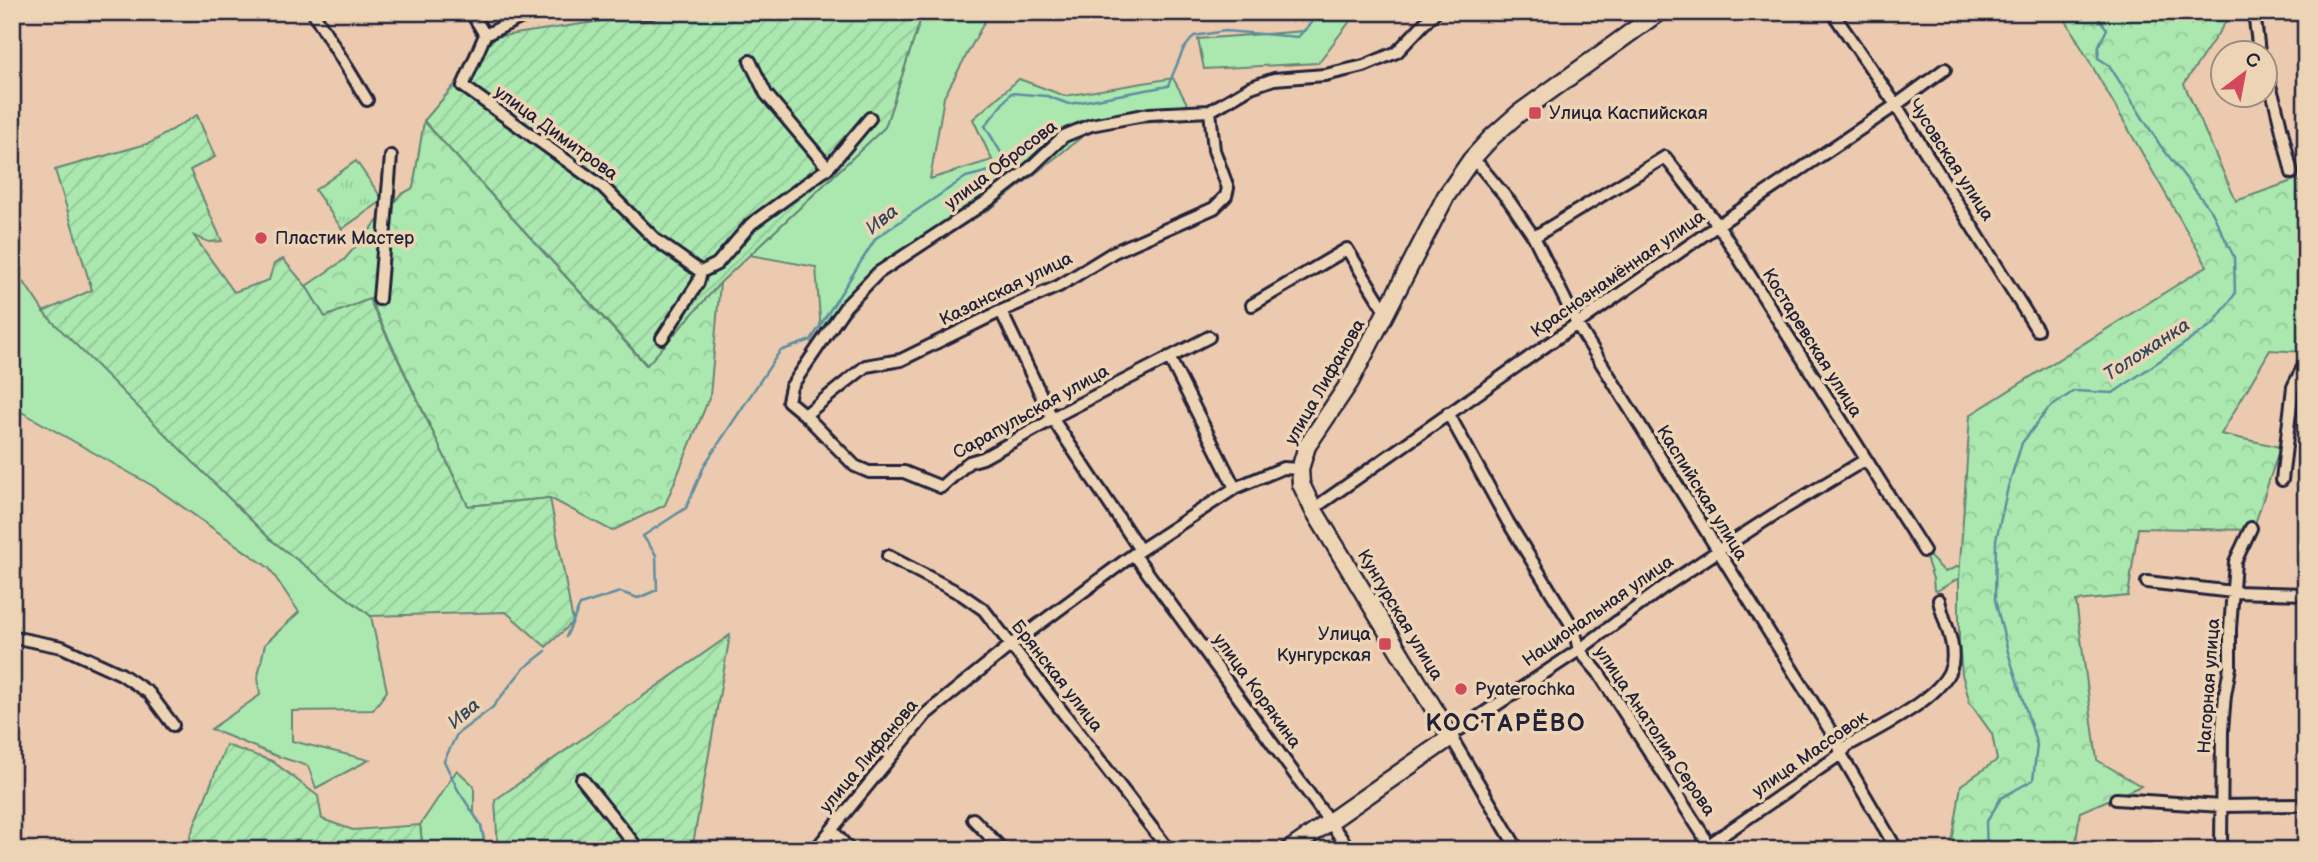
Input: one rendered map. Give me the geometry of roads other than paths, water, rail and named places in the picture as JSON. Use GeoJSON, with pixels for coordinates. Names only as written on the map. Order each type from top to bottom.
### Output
{"type":"FeatureCollection","features":[{"type":"Feature","properties":{"kind":"street"},"geometry":{"type":"LineString","coordinates":[[313,12],[367,100]]}},
{"type":"Feature","properties":{"kind":"street"},"geometry":{"type":"LineString","coordinates":[[471,12],[485,35],[522,17],[543,12]]}},
{"type":"Feature","properties":{"kind":"street"},"geometry":{"type":"LineString","coordinates":[[632,12],[652,12]]}},
{"type":"Feature","properties":{"kind":"street","name":"улица Обросова"},"geometry":{"type":"LineString","coordinates":[[805,415],[788,401],[792,387],[846,306],[878,274],[989,200],[1030,168],[1064,136],[1091,125],[1149,114],[1210,111],[1251,87],[1274,79],[1325,75],[1364,66],[1397,52],[1435,12]]}},
{"type":"Feature","properties":{"kind":"street","name":"улица Лифанова"},"geometry":{"type":"LineString","coordinates":[[815,850],[926,713],[1011,645],[1137,552],[1235,488],[1283,468],[1300,468],[1307,446],[1350,382],[1446,196],[1471,160],[1518,114],[1659,12]]}},
{"type":"Feature","properties":{"kind":"street","name":"Чусовская улица"},"geometry":{"type":"LineString","coordinates":[[1832,12],[1896,105],[2037,330]]}},
{"type":"Feature","properties":{"kind":"street"},"geometry":{"type":"LineString","coordinates":[[2254,12],[2257,38]]}},
{"type":"Feature","properties":{"kind":"street","name":"улица Димитрова"},"geometry":{"type":"LineString","coordinates":[[485,35],[463,86],[603,187],[656,240],[701,272]]}},
{"type":"Feature","properties":{"kind":"street"},"geometry":{"type":"LineString","coordinates":[[750,61],[766,94],[828,168]]}},
{"type":"Feature","properties":{"kind":"street","name":"Краснознамённая улица"},"geometry":{"type":"LineString","coordinates":[[1313,509],[1945,69]]}},
{"type":"Feature","properties":{"kind":"street"},"geometry":{"type":"LineString","coordinates":[[2276,108],[2292,173]]}},
{"type":"Feature","properties":{"kind":"street","name":"Казанская улица"},"geometry":{"type":"LineString","coordinates":[[805,415],[866,366],[901,360],[1059,286],[1114,252],[1214,208],[1226,196],[1228,188],[1214,150],[1210,111]]}},
{"type":"Feature","properties":{"kind":"street"},"geometry":{"type":"LineString","coordinates":[[662,338],[698,283],[701,272],[717,264],[751,224],[828,168],[870,118]]}},
{"type":"Feature","properties":{"kind":"street"},"geometry":{"type":"LineString","coordinates":[[379,299],[391,156]]}},
{"type":"Feature","properties":{"kind":"street","name":"Костаревская улица"},"geometry":{"type":"LineString","coordinates":[[1534,237],[1665,157],[1718,225],[1924,551]]}},
{"type":"Feature","properties":{"kind":"street","name":"Каспийская улица"},"geometry":{"type":"LineString","coordinates":[[1471,160],[1480,166],[1510,202],[1534,237],[1577,324],[1838,743],[1841,754],[1897,850]]}},
{"type":"Feature","properties":{"kind":"street"},"geometry":{"type":"LineString","coordinates":[[1252,304],[1347,249],[1387,314]]}},
{"type":"Feature","properties":{"kind":"street","name":"улица Корякина"},"geometry":{"type":"LineString","coordinates":[[1001,311],[1052,418],[1137,552],[1350,850]]}},
{"type":"Feature","properties":{"kind":"street","name":"Сарапульская улица"},"geometry":{"type":"LineString","coordinates":[[805,415],[855,466],[869,472],[904,472],[941,487],[969,462],[982,458],[1052,418],[1209,337]]}},
{"type":"Feature","properties":{"kind":"street"},"geometry":{"type":"LineString","coordinates":[[1169,357],[1235,488]]}},
{"type":"Feature","properties":{"kind":"street"},"geometry":{"type":"LineString","coordinates":[[2282,480],[2292,387],[2306,361]]}},
{"type":"Feature","properties":{"kind":"street","name":"улица Анатолия Серова"},"geometry":{"type":"LineString","coordinates":[[1448,413],[1508,522],[1574,629],[1579,650],[1598,672],[1696,823],[1703,835],[1705,849]]}},
{"type":"Feature","properties":{"kind":"street","name":"Национальная улица"},"geometry":{"type":"LineString","coordinates":[[1289,850],[1457,731],[1579,650],[1664,587],[1865,460]]}},
{"type":"Feature","properties":{"kind":"street","name":"Кунгурская улица"},"geometry":{"type":"LineString","coordinates":[[1300,468],[1301,484],[1313,509],[1518,850]]}},
{"type":"Feature","properties":{"kind":"street","name":"Нагорная улица"},"geometry":{"type":"LineString","coordinates":[[2221,850],[2222,730],[2230,667],[2235,562],[2251,528]]}},
{"type":"Feature","properties":{"kind":"street","name":"Брянская улица"},"geometry":{"type":"LineString","coordinates":[[888,556],[961,594],[984,610],[1169,850]]}},
{"type":"Feature","properties":{"kind":"street"},"geometry":{"type":"LineString","coordinates":[[2147,582],[2233,592],[2306,594]]}},
{"type":"Feature","properties":{"kind":"street","name":"улица Массовок"},"geometry":{"type":"LineString","coordinates":[[1705,849],[1841,754],[1847,746],[1922,702],[1939,687],[1952,664],[1951,640],[1939,600]]}},
{"type":"Feature","properties":{"kind":"street"},"geometry":{"type":"LineString","coordinates":[[12,637],[62,647],[121,674],[149,693],[173,725]]}},
{"type":"Feature","properties":{"kind":"street"},"geometry":{"type":"LineString","coordinates":[[582,779],[639,850]]}},
{"type":"Feature","properties":{"kind":"street"},"geometry":{"type":"LineString","coordinates":[[2116,799],[2221,806],[2306,805]]}},
{"type":"Feature","properties":{"kind":"street"},"geometry":{"type":"LineString","coordinates":[[973,819],[1003,850]]}},
{"type":"Feature","properties":{"kind":"street"},"geometry":{"type":"LineString","coordinates":[[832,830],[850,850]]}},
{"type":"Feature","properties":{"kind":"waterway","name":"Ива"},"geometry":{"type":"LineString","coordinates":[[566,637],[580,605],[620,592],[638,598],[657,590],[656,555],[643,536],[686,508],[705,464],[780,351],[811,340],[876,238],[966,177],[1009,166],[985,126],[1011,93],[1047,96],[1069,104],[1168,86],[1183,50],[1194,36],[1225,31],[1298,37],[1321,12]]}},
{"type":"Feature","properties":{"kind":"waterway","name":"Толожанка"},"geometry":{"type":"LineString","coordinates":[[1987,850],[1986,823],[2001,798],[2033,780],[2037,745],[1995,600],[1996,540],[2008,487],[2022,443],[2048,409],[2074,391],[2113,393],[2213,324],[2235,294],[2234,257],[2212,212],[2160,145],[2109,65],[2098,58],[2099,45],[2107,29],[2095,14]]}},
{"type":"Feature","properties":{"kind":"waterway","name":"Ива"},"geometry":{"type":"LineString","coordinates":[[486,850],[481,825],[458,790],[444,761],[457,734],[492,708],[523,669],[546,651]]}},
{"type":"Feature","properties":{"kind":"place","name":"Улица Каспийская"},"geometry":{"type":"Point","coordinates":[1535,113]}},
{"type":"Feature","properties":{"kind":"place","name":"Пластик Мастер"},"geometry":{"type":"Point","coordinates":[261,238]}},
{"type":"Feature","properties":{"kind":"place","name":"Улица Кунгурская"},"geometry":{"type":"Point","coordinates":[1385,644]}},
{"type":"Feature","properties":{"kind":"place","name":"Pyaterochka"},"geometry":{"type":"Point","coordinates":[1461,689]}},
{"type":"Feature","properties":{"kind":"district","name":"КОСТАРЁВО"},"geometry":{"type":"Point","coordinates":[1506,723]}}]}
